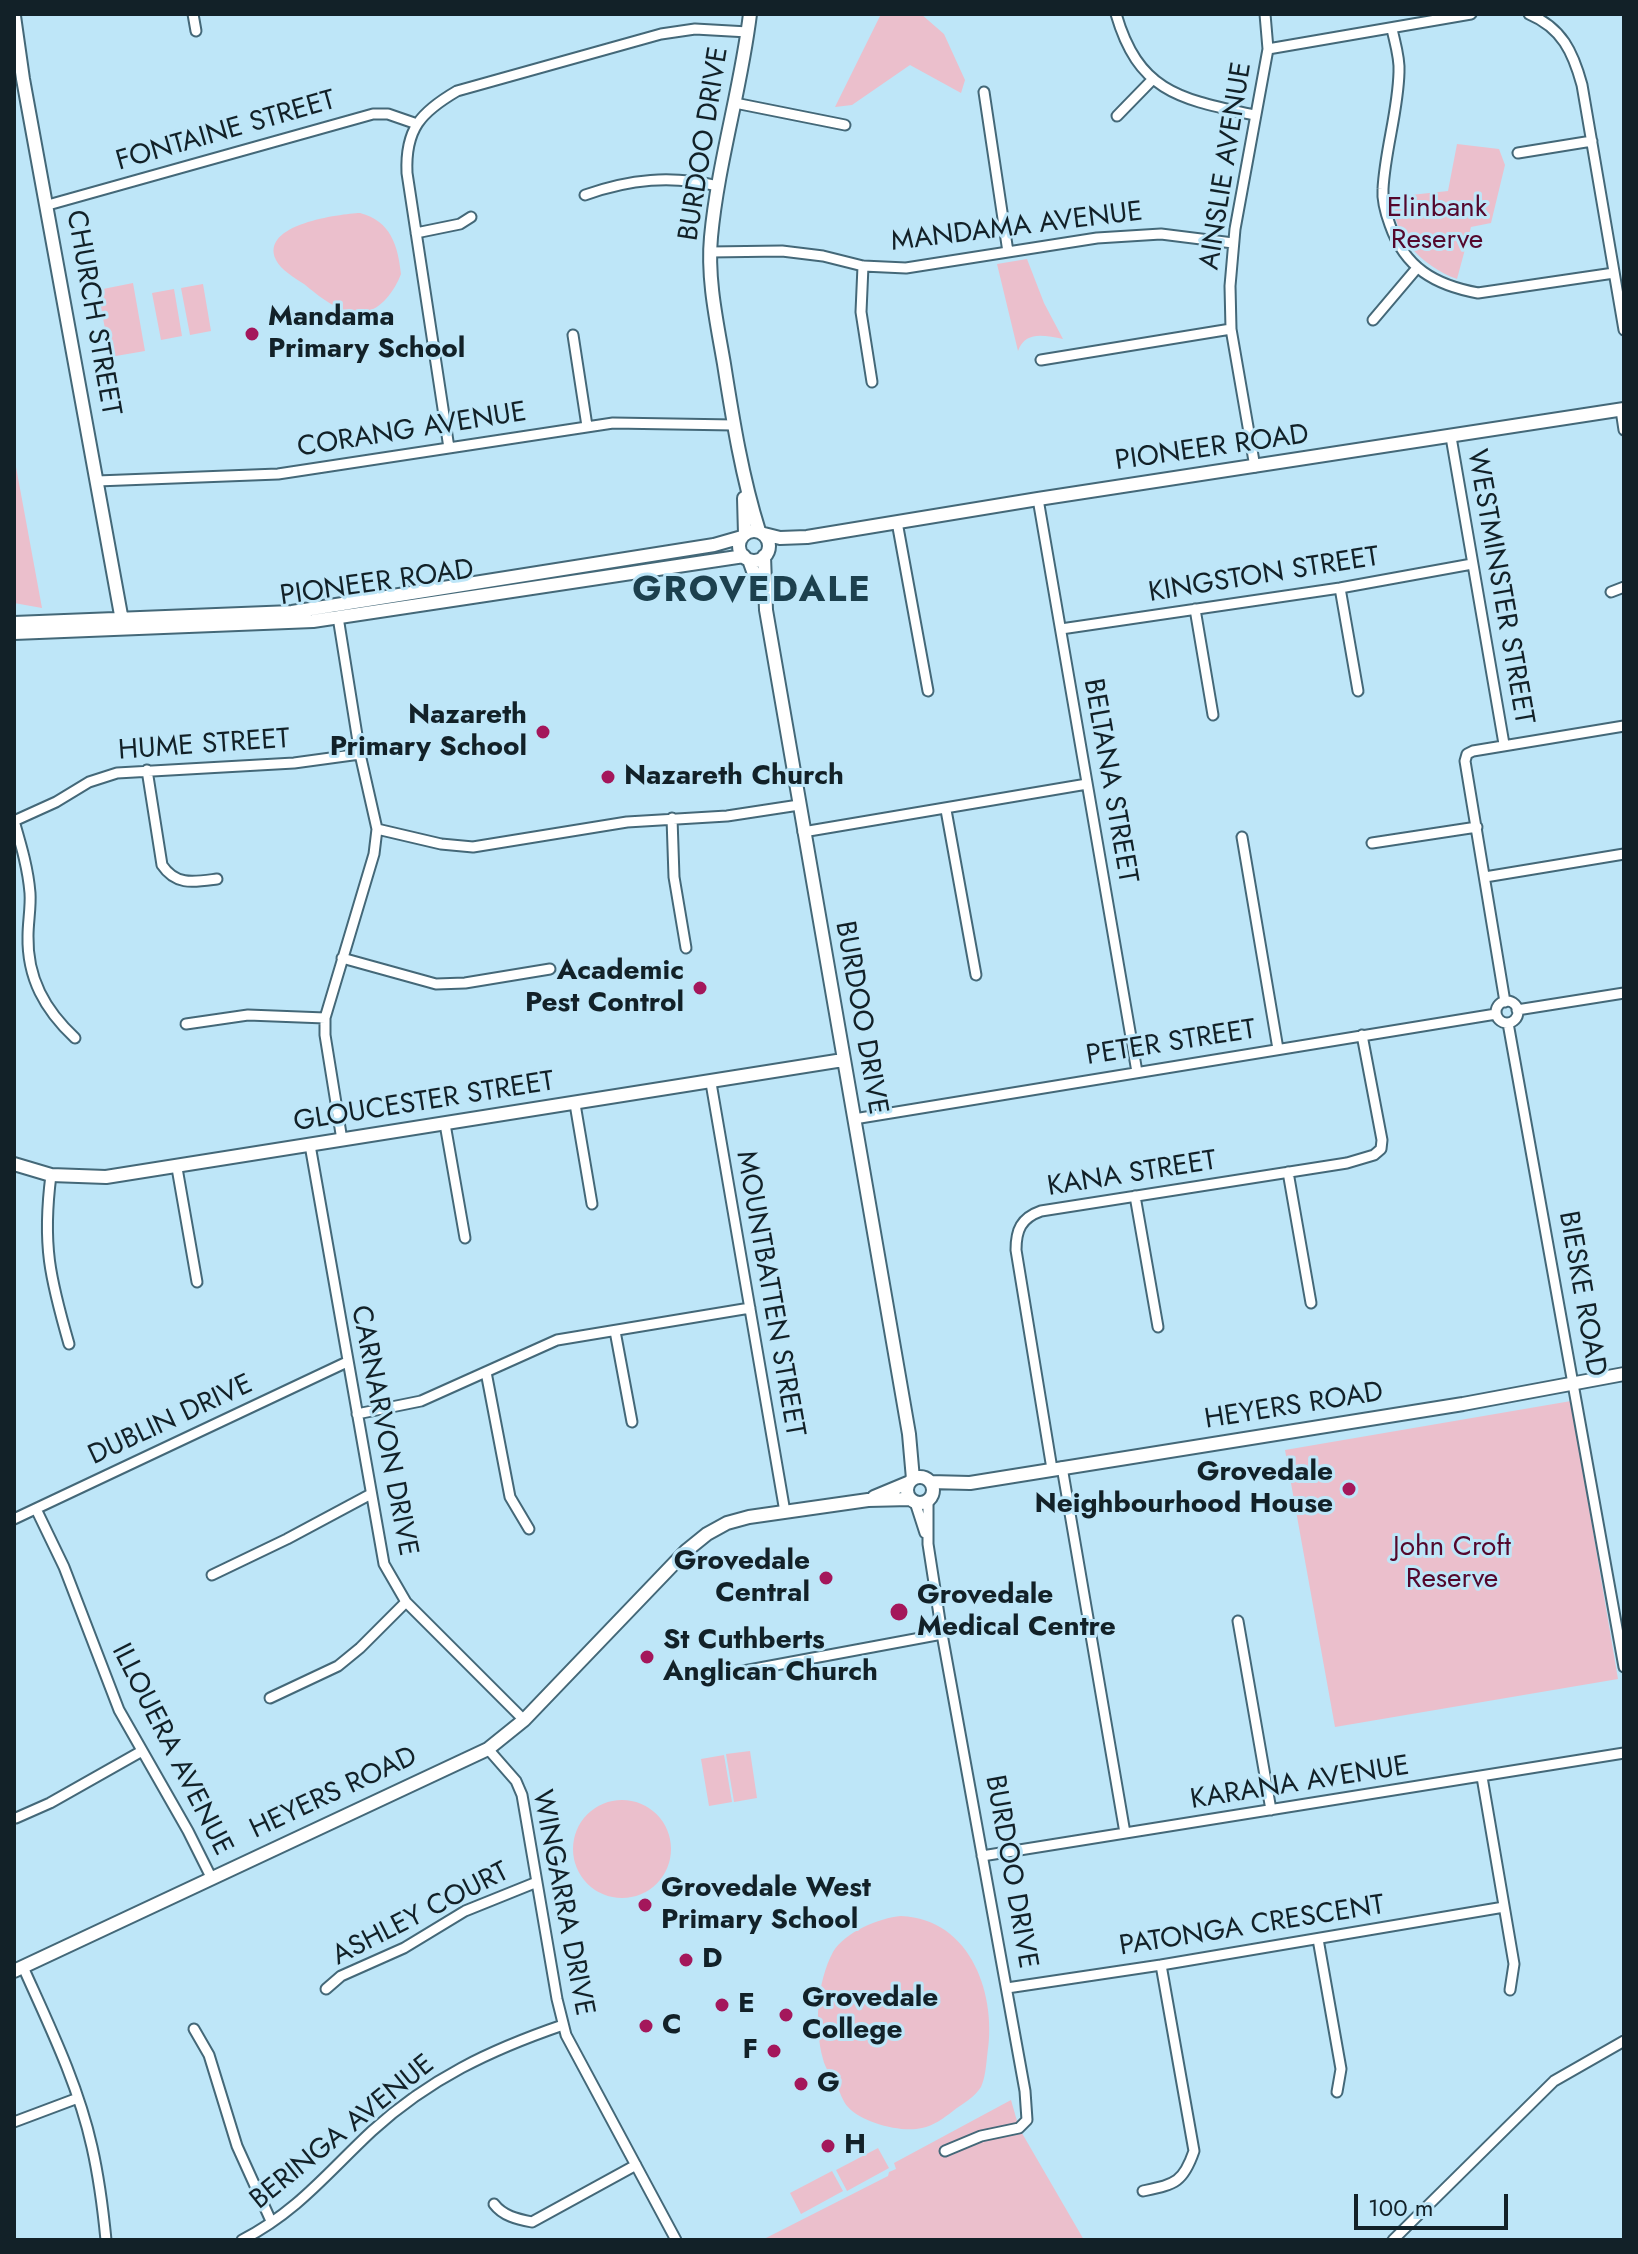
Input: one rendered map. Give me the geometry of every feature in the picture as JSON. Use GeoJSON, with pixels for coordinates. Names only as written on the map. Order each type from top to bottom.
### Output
{"type":"FeatureCollection","features":[{"type":"Feature","properties":{"kind":"street"},"geometry":{"type":"LineString","coordinates":[[193,14],[196,31]]}},
{"type":"Feature","properties":{"kind":"street","name":"BURDOO DRIVE"},"geometry":{"type":"LineString","coordinates":[[750,14],[718,186],[710,252],[714,300],[742,471],[762,533]]}},
{"type":"Feature","properties":{"kind":"street"},"geometry":{"type":"LineString","coordinates":[[1116,14],[1126,43],[1138,64],[1170,92],[1194,102],[1254,115]]}},
{"type":"Feature","properties":{"kind":"street","name":"AINSLIE AVENUE"},"geometry":{"type":"LineString","coordinates":[[1255,467],[1231,329],[1230,286],[1233,243],[1268,49],[1265,14]]}},
{"type":"Feature","properties":{"kind":"street"},"geometry":{"type":"LineString","coordinates":[[1268,49],[1471,14]]}},
{"type":"Feature","properties":{"kind":"street"},"geometry":{"type":"LineString","coordinates":[[1529,14],[1546,21],[1563,38],[1575,57],[1624,330]]}},
{"type":"Feature","properties":{"kind":"street","name":"CHURCH STREET"},"geometry":{"type":"LineString","coordinates":[[14,16],[18,79],[48,205],[122,624]]}},
{"type":"Feature","properties":{"kind":"street"},"geometry":{"type":"LineString","coordinates":[[1392,29],[1400,67],[1382,194],[1385,212],[1408,260],[1456,289],[1478,293],[1614,273]]}},
{"type":"Feature","properties":{"kind":"street"},"geometry":{"type":"LineString","coordinates":[[449,448],[407,160],[410,136],[417,124],[431,108],[457,91],[601,50],[676,31],[748,32]]}},
{"type":"Feature","properties":{"kind":"street"},"geometry":{"type":"LineString","coordinates":[[1117,116],[1153,79]]}},
{"type":"Feature","properties":{"kind":"street"},"geometry":{"type":"LineString","coordinates":[[984,92],[1008,252]]}},
{"type":"Feature","properties":{"kind":"street"},"geometry":{"type":"LineString","coordinates":[[735,103],[845,125]]}},
{"type":"Feature","properties":{"kind":"street","name":"FONTAINE STREET"},"geometry":{"type":"LineString","coordinates":[[48,205],[373,114],[400,117],[417,124]]}},
{"type":"Feature","properties":{"kind":"street"},"geometry":{"type":"LineString","coordinates":[[1518,153],[1592,141]]}},
{"type":"Feature","properties":{"kind":"street"},"geometry":{"type":"LineString","coordinates":[[585,195],[614,185],[647,179],[675,178],[718,186]]}},
{"type":"Feature","properties":{"kind":"street"},"geometry":{"type":"LineString","coordinates":[[416,233],[460,224],[471,217]]}},
{"type":"Feature","properties":{"kind":"street","name":"MANDAMA AVENUE"},"geometry":{"type":"LineString","coordinates":[[710,252],[782,251],[823,256],[863,266],[906,268],[1097,238],[1161,234],[1233,243]]}},
{"type":"Feature","properties":{"kind":"street"},"geometry":{"type":"LineString","coordinates":[[863,266],[861,312],[872,382]]}},
{"type":"Feature","properties":{"kind":"street"},"geometry":{"type":"LineString","coordinates":[[1373,320],[1417,268]]}},
{"type":"Feature","properties":{"kind":"street"},"geometry":{"type":"LineString","coordinates":[[1041,360],[1231,329]]}},
{"type":"Feature","properties":{"kind":"street"},"geometry":{"type":"LineString","coordinates":[[573,335],[587,426]]}},
{"type":"Feature","properties":{"kind":"street"},"geometry":{"type":"LineString","coordinates":[[1622,410],[1624,430]]}},
{"type":"Feature","properties":{"kind":"street","name":"PIONEER ROAD"},"geometry":{"type":"LineString","coordinates":[[762,533],[780,538],[807,537],[1622,410]]}},
{"type":"Feature","properties":{"kind":"street","name":"CORANG AVENUE"},"geometry":{"type":"LineString","coordinates":[[97,481],[278,474],[613,423],[734,425]]}},
{"type":"Feature","properties":{"kind":"street","name":"WESTMINSTER STREET"},"geometry":{"type":"LineString","coordinates":[[1451,437],[1504,744]]}},
{"type":"Feature","properties":{"kind":"street","name":"BURDOO DRIVE"},"geometry":{"type":"LineString","coordinates":[[742,471],[744,536]]}},
{"type":"Feature","properties":{"kind":"street","name":"BELTANA STREET"},"geometry":{"type":"LineString","coordinates":[[1038,499],[1137,1072]]}},
{"type":"Feature","properties":{"kind":"street"},"geometry":{"type":"LineString","coordinates":[[897,522],[928,691]]}},
{"type":"Feature","properties":{"kind":"street"},"geometry":{"type":"LineString","coordinates":[[762,533],[768,540],[765,555],[757,561],[747,558],[740,550],[744,536],[762,533]]}},
{"type":"Feature","properties":{"kind":"street","name":"PIONEER ROAD"},"geometry":{"type":"LineString","coordinates":[[337,611],[714,545],[744,536]]}},
{"type":"Feature","properties":{"kind":"street","name":"PIONEER ROAD"},"geometry":{"type":"LineString","coordinates":[[765,555],[807,537]]}},
{"type":"Feature","properties":{"kind":"street","name":"BURDOO DRIVE"},"geometry":{"type":"LineString","coordinates":[[765,555],[766,610],[803,832],[909,1434],[923,1486],[928,1544],[942,1634],[1007,1988],[1027,2120],[1019,2128],[981,2136],[945,2151]]}},
{"type":"Feature","properties":{"kind":"street","name":"BURDOO DRIVE"},"geometry":{"type":"LineString","coordinates":[[747,558],[766,610]]}},
{"type":"Feature","properties":{"kind":"street","name":"PIONEER ROAD"},"geometry":{"type":"LineString","coordinates":[[14,633],[337,611],[747,558]]}},
{"type":"Feature","properties":{"kind":"street","name":"KINGSTON STREET"},"geometry":{"type":"LineString","coordinates":[[1061,629],[1340,588],[1472,564]]}},
{"type":"Feature","properties":{"kind":"street"},"geometry":{"type":"LineString","coordinates":[[1611,592],[1624,587]]}},
{"type":"Feature","properties":{"kind":"street"},"geometry":{"type":"LineString","coordinates":[[1340,588],[1358,691]]}},
{"type":"Feature","properties":{"kind":"street"},"geometry":{"type":"LineString","coordinates":[[1195,609],[1213,715]]}},
{"type":"Feature","properties":{"kind":"street"},"geometry":{"type":"LineString","coordinates":[[337,611],[360,754],[377,829],[374,854],[325,1018],[342,1140]]}},
{"type":"Feature","properties":{"kind":"street","name":"PIONEER ROAD"},"geometry":{"type":"LineString","coordinates":[[14,623],[122,624]]}},
{"type":"Feature","properties":{"kind":"street"},"geometry":{"type":"LineString","coordinates":[[1505,1002],[1465,761],[1467,754],[1504,744],[1624,726]]}},
{"type":"Feature","properties":{"kind":"street","name":"HUME STREET"},"geometry":{"type":"LineString","coordinates":[[14,821],[101,777],[117,773],[294,763],[360,754]]}},
{"type":"Feature","properties":{"kind":"street"},"geometry":{"type":"LineString","coordinates":[[147,770],[162,865],[168,874],[179,881],[217,879]]}},
{"type":"Feature","properties":{"kind":"street"},"geometry":{"type":"LineString","coordinates":[[803,832],[1087,784]]}},
{"type":"Feature","properties":{"kind":"street"},"geometry":{"type":"LineString","coordinates":[[377,829],[456,847],[473,847],[627,822],[727,816],[799,805]]}},
{"type":"Feature","properties":{"kind":"street"},"geometry":{"type":"LineString","coordinates":[[946,810],[976,975]]}},
{"type":"Feature","properties":{"kind":"street"},"geometry":{"type":"LineString","coordinates":[[672,818],[674,877],[686,948]]}},
{"type":"Feature","properties":{"kind":"street"},"geometry":{"type":"LineString","coordinates":[[14,821],[27,870],[32,976],[48,1009],[75,1038]]}},
{"type":"Feature","properties":{"kind":"street"},"geometry":{"type":"LineString","coordinates":[[1372,843],[1477,827]]}},
{"type":"Feature","properties":{"kind":"street"},"geometry":{"type":"LineString","coordinates":[[1242,837],[1278,1049]]}},
{"type":"Feature","properties":{"kind":"street"},"geometry":{"type":"LineString","coordinates":[[1485,877],[1624,854]]}},
{"type":"Feature","properties":{"kind":"street"},"geometry":{"type":"LineString","coordinates":[[342,958],[436,984],[465,983],[550,969]]}},
{"type":"Feature","properties":{"kind":"street"},"geometry":{"type":"LineString","coordinates":[[1517,1010],[1624,993]]}},
{"type":"Feature","properties":{"kind":"street"},"geometry":{"type":"LineString","coordinates":[[1505,1002],[1514,1004],[1517,1010],[1514,1020],[1508,1023],[1500,1021],[1496,1014],[1498,1005],[1505,1002]]}},
{"type":"Feature","properties":{"kind":"street","name":"PETER STREET"},"geometry":{"type":"LineString","coordinates":[[854,1119],[1496,1014]]}},
{"type":"Feature","properties":{"kind":"street"},"geometry":{"type":"LineString","coordinates":[[186,1024],[248,1015],[325,1018]]}},
{"type":"Feature","properties":{"kind":"street","name":"BIESKE ROAD"},"geometry":{"type":"LineString","coordinates":[[1508,1023],[1624,1667]]}},
{"type":"Feature","properties":{"kind":"street","name":"KANA STREET"},"geometry":{"type":"LineString","coordinates":[[1057,1468],[1016,1250],[1016,1236],[1021,1224],[1030,1215],[1041,1211],[1347,1163],[1374,1155],[1381,1149],[1382,1140],[1362,1035]]}},
{"type":"Feature","properties":{"kind":"street","name":"GLOUCESTER STREET"},"geometry":{"type":"LineString","coordinates":[[14,1164],[51,1175],[106,1177],[843,1060]]}},
{"type":"Feature","properties":{"kind":"street","name":"MOUNTBATTEN STREET"},"geometry":{"type":"LineString","coordinates":[[711,1083],[782,1512]]}},
{"type":"Feature","properties":{"kind":"street"},"geometry":{"type":"LineString","coordinates":[[575,1104],[592,1204]]}},
{"type":"Feature","properties":{"kind":"street"},"geometry":{"type":"LineString","coordinates":[[445,1124],[465,1238]]}},
{"type":"Feature","properties":{"kind":"street","name":"CARNARVON DRIVE"},"geometry":{"type":"LineString","coordinates":[[310,1145],[384,1564],[406,1602],[524,1720]]}},
{"type":"Feature","properties":{"kind":"street"},"geometry":{"type":"LineString","coordinates":[[177,1168],[197,1282]]}},
{"type":"Feature","properties":{"kind":"street"},"geometry":{"type":"LineString","coordinates":[[1288,1172],[1311,1303]]}},
{"type":"Feature","properties":{"kind":"street"},"geometry":{"type":"LineString","coordinates":[[51,1175],[45,1217],[47,1257],[69,1344]]}},
{"type":"Feature","properties":{"kind":"street"},"geometry":{"type":"LineString","coordinates":[[1135,1196],[1158,1327]]}},
{"type":"Feature","properties":{"kind":"street"},"geometry":{"type":"LineString","coordinates":[[357,1414],[413,1404],[557,1340],[750,1308]]}},
{"type":"Feature","properties":{"kind":"street"},"geometry":{"type":"LineString","coordinates":[[615,1331],[632,1422]]}},
{"type":"Feature","properties":{"kind":"street","name":"DUBLIN DRIVE"},"geometry":{"type":"LineString","coordinates":[[14,1519],[347,1362]]}},
{"type":"Feature","properties":{"kind":"street"},"geometry":{"type":"LineString","coordinates":[[486,1372],[510,1497],[529,1529]]}},
{"type":"Feature","properties":{"kind":"street","name":"HEYERS ROAD"},"geometry":{"type":"LineString","coordinates":[[18,1969],[488,1749],[524,1720],[636,1604],[710,1540],[730,1530],[782,1512],[868,1500],[923,1486],[970,1483],[1448,1407],[1624,1374]]}},
{"type":"Feature","properties":{"kind":"street"},"geometry":{"type":"LineString","coordinates":[[1057,1468],[1125,1833]]}},
{"type":"Feature","properties":{"kind":"street"},"geometry":{"type":"LineString","coordinates":[[912,1500],[907,1490],[923,1486]]}},
{"type":"Feature","properties":{"kind":"street","name":"HEYERS ROAD"},"geometry":{"type":"LineString","coordinates":[[868,1500],[912,1500],[922,1503],[923,1486]]}},
{"type":"Feature","properties":{"kind":"street"},"geometry":{"type":"LineString","coordinates":[[212,1575],[371,1494]]}},
{"type":"Feature","properties":{"kind":"street","name":"BURDOO DRIVE"},"geometry":{"type":"LineString","coordinates":[[912,1500],[928,1544]]}},
{"type":"Feature","properties":{"kind":"street","name":"ILLOUERA AVENUE"},"geometry":{"type":"LineString","coordinates":[[36,1509],[64,1567],[110,1690],[212,1879]]}},
{"type":"Feature","properties":{"kind":"street"},"geometry":{"type":"LineString","coordinates":[[270,1698],[338,1666],[406,1602]]}},
{"type":"Feature","properties":{"kind":"street"},"geometry":{"type":"LineString","coordinates":[[1238,1621],[1271,1810]]}},
{"type":"Feature","properties":{"kind":"street"},"geometry":{"type":"LineString","coordinates":[[722,1675],[942,1634]]}},
{"type":"Feature","properties":{"kind":"street","name":"WINGARRA DRIVE"},"geometry":{"type":"LineString","coordinates":[[488,1749],[519,1786],[563,2025],[575,2053],[676,2240]]}},
{"type":"Feature","properties":{"kind":"street"},"geometry":{"type":"LineString","coordinates":[[16,1818],[142,1751]]}},
{"type":"Feature","properties":{"kind":"street","name":"KARANA AVENUE"},"geometry":{"type":"LineString","coordinates":[[982,1856],[1624,1753]]}},
{"type":"Feature","properties":{"kind":"street"},"geometry":{"type":"LineString","coordinates":[[1482,1777],[1514,1964],[1510,1990]]}},
{"type":"Feature","properties":{"kind":"street","name":"ASHLEY COURT"},"geometry":{"type":"LineString","coordinates":[[326,1989],[341,1976],[413,1943],[475,1906],[537,1882]]}},
{"type":"Feature","properties":{"kind":"street","name":"PATONGA CRESCENT"},"geometry":{"type":"LineString","coordinates":[[1007,1988],[1504,1907]]}},
{"type":"Feature","properties":{"kind":"street"},"geometry":{"type":"LineString","coordinates":[[1318,1939],[1341,2069],[1337,2092]]}},
{"type":"Feature","properties":{"kind":"street"},"geometry":{"type":"LineString","coordinates":[[1143,2191],[1168,2186],[1186,2174],[1194,2151],[1161,1965]]}},
{"type":"Feature","properties":{"kind":"street"},"geometry":{"type":"LineString","coordinates":[[18,1969],[68,2070],[78,2098],[92,2146],[106,2240]]}},
{"type":"Feature","properties":{"kind":"street","name":"BERINGA AVENUE"},"geometry":{"type":"LineString","coordinates":[[242,2240],[296,2206],[374,2130],[424,2089],[481,2056],[563,2025]]}},
{"type":"Feature","properties":{"kind":"street"},"geometry":{"type":"LineString","coordinates":[[194,2029],[209,2055],[237,2146],[271,2221]]}},
{"type":"Feature","properties":{"kind":"street"},"geometry":{"type":"LineString","coordinates":[[1393,2240],[1554,2081],[1624,2041]]}},
{"type":"Feature","properties":{"kind":"street"},"geometry":{"type":"LineString","coordinates":[[14,2122],[78,2098]]}},
{"type":"Feature","properties":{"kind":"street"},"geometry":{"type":"LineString","coordinates":[[494,2204],[499,2211],[532,2222],[636,2165]]}},
{"type":"Feature","properties":{"kind":"green space"},"geometry":{"type":"Polygon","coordinates":[[[881,14],[921,14],[944,34],[965,80],[961,93],[910,65],[852,105],[835,107],[881,14]]]}},
{"type":"Feature","properties":{"kind":"green space","name":"Elinbank Reserve"},"geometry":{"type":"Polygon","coordinates":[[[1457,144],[1499,149],[1505,165],[1491,223],[1471,227],[1457,279],[1432,266],[1412,248],[1398,225],[1392,197],[1448,191],[1457,144]]]}},
{"type":"Feature","properties":{"kind":"green space"},"geometry":{"type":"Polygon","coordinates":[[[360,213],[386,228],[398,254],[401,274],[382,303],[364,312],[355,312],[331,304],[288,274],[276,260],[274,248],[279,238],[304,223],[360,213]]]}},
{"type":"Feature","properties":{"kind":"green space"},"geometry":{"type":"Polygon","coordinates":[[[1027,259],[1044,303],[1063,339],[1031,337],[1021,344],[1018,351],[997,264],[1027,259]]]}},
{"type":"Feature","properties":{"kind":"green space"},"geometry":{"type":"Polygon","coordinates":[[[133,283],[145,351],[110,357],[98,290],[133,283]]]}},
{"type":"Feature","properties":{"kind":"green space"},"geometry":{"type":"Polygon","coordinates":[[[203,284],[211,331],[190,335],[181,288],[203,284]]]}},
{"type":"Feature","properties":{"kind":"green space"},"geometry":{"type":"Polygon","coordinates":[[[174,289],[182,336],[161,340],[152,293],[174,289]]]}},
{"type":"Feature","properties":{"kind":"green space"},"geometry":{"type":"Polygon","coordinates":[[[14,456],[42,608],[14,603],[14,456]]]}},
{"type":"Feature","properties":{"kind":"green space","name":"John Croft Reserve"},"geometry":{"type":"Polygon","coordinates":[[[1571,1401],[1618,1679],[1335,1727],[1285,1450],[1571,1401]]]}},
{"type":"Feature","properties":{"kind":"green space"},"geometry":{"type":"Polygon","coordinates":[[[750,1751],[757,1798],[734,1802],[726,1754],[750,1751]]]}},
{"type":"Feature","properties":{"kind":"green space"},"geometry":{"type":"Polygon","coordinates":[[[724,1755],[732,1802],[709,1806],[701,1759],[724,1755]]]}},
{"type":"Feature","properties":{"kind":"green space"},"geometry":{"type":"Polygon","coordinates":[[[622,1800],[641,1804],[657,1814],[667,1830],[671,1849],[667,1868],[657,1884],[641,1894],[622,1898],[603,1894],[587,1884],[577,1868],[573,1849],[577,1830],[587,1814],[603,1804],[622,1800]]]}},
{"type":"Feature","properties":{"kind":"green space"},"geometry":{"type":"Polygon","coordinates":[[[901,1916],[926,1920],[946,1931],[962,1946],[975,1965],[988,2010],[989,2034],[981,2087],[938,2121],[914,2129],[893,2128],[872,2122],[848,2107],[824,2062],[819,2033],[820,1990],[833,1952],[846,1938],[863,1927],[901,1916]]]}},
{"type":"Feature","properties":{"kind":"green space"},"geometry":{"type":"Polygon","coordinates":[[[1011,2100],[1019,2128],[1084,2240],[762,2240],[888,2176],[896,2169],[894,2163],[1011,2100]]]}},
{"type":"Feature","properties":{"kind":"green space"},"geometry":{"type":"Polygon","coordinates":[[[878,2148],[889,2168],[847,2191],[836,2170],[878,2148]]]}},
{"type":"Feature","properties":{"kind":"green space"},"geometry":{"type":"Polygon","coordinates":[[[832,2171],[843,2191],[801,2214],[790,2193],[832,2171]]]}},
{"type":"Feature","properties":{"kind":"place","name":"Mandama Primary School"},"geometry":{"type":"Point","coordinates":[252,334]}},
{"type":"Feature","properties":{"kind":"place","name":"Nazareth Primary School"},"geometry":{"type":"Point","coordinates":[543,732]}},
{"type":"Feature","properties":{"kind":"place","name":"Nazareth Church"},"geometry":{"type":"Point","coordinates":[608,777]}},
{"type":"Feature","properties":{"kind":"place","name":"Academic Pest Control"},"geometry":{"type":"Point","coordinates":[700,988]}},
{"type":"Feature","properties":{"kind":"place","name":"Grovedale Neighbourhood House"},"geometry":{"type":"Point","coordinates":[1349,1489]}},
{"type":"Feature","properties":{"kind":"place","name":"Grovedale Central"},"geometry":{"type":"Point","coordinates":[826,1578]}},
{"type":"Feature","properties":{"kind":"place","name":"Grovedale Medical Centre"},"geometry":{"type":"Point","coordinates":[899,1612]}},
{"type":"Feature","properties":{"kind":"place","name":"St Cuthberts Anglican Church"},"geometry":{"type":"Point","coordinates":[647,1657]}},
{"type":"Feature","properties":{"kind":"place","name":"Grovedale West Primary School"},"geometry":{"type":"Point","coordinates":[645,1905]}},
{"type":"Feature","properties":{"kind":"place","name":"D"},"geometry":{"type":"Point","coordinates":[686,1960]}},
{"type":"Feature","properties":{"kind":"place","name":"E"},"geometry":{"type":"Point","coordinates":[722,2005]}},
{"type":"Feature","properties":{"kind":"place","name":"Grovedale College"},"geometry":{"type":"Point","coordinates":[786,2015]}},
{"type":"Feature","properties":{"kind":"place","name":"C"},"geometry":{"type":"Point","coordinates":[646,2026]}},
{"type":"Feature","properties":{"kind":"place","name":"F"},"geometry":{"type":"Point","coordinates":[774,2051]}},
{"type":"Feature","properties":{"kind":"place","name":"G"},"geometry":{"type":"Point","coordinates":[801,2084]}},
{"type":"Feature","properties":{"kind":"place","name":"H"},"geometry":{"type":"Point","coordinates":[828,2146]}},
{"type":"Feature","properties":{"kind":"district","name":"GROVEDALE"},"geometry":{"type":"Point","coordinates":[752,592]}}]}
